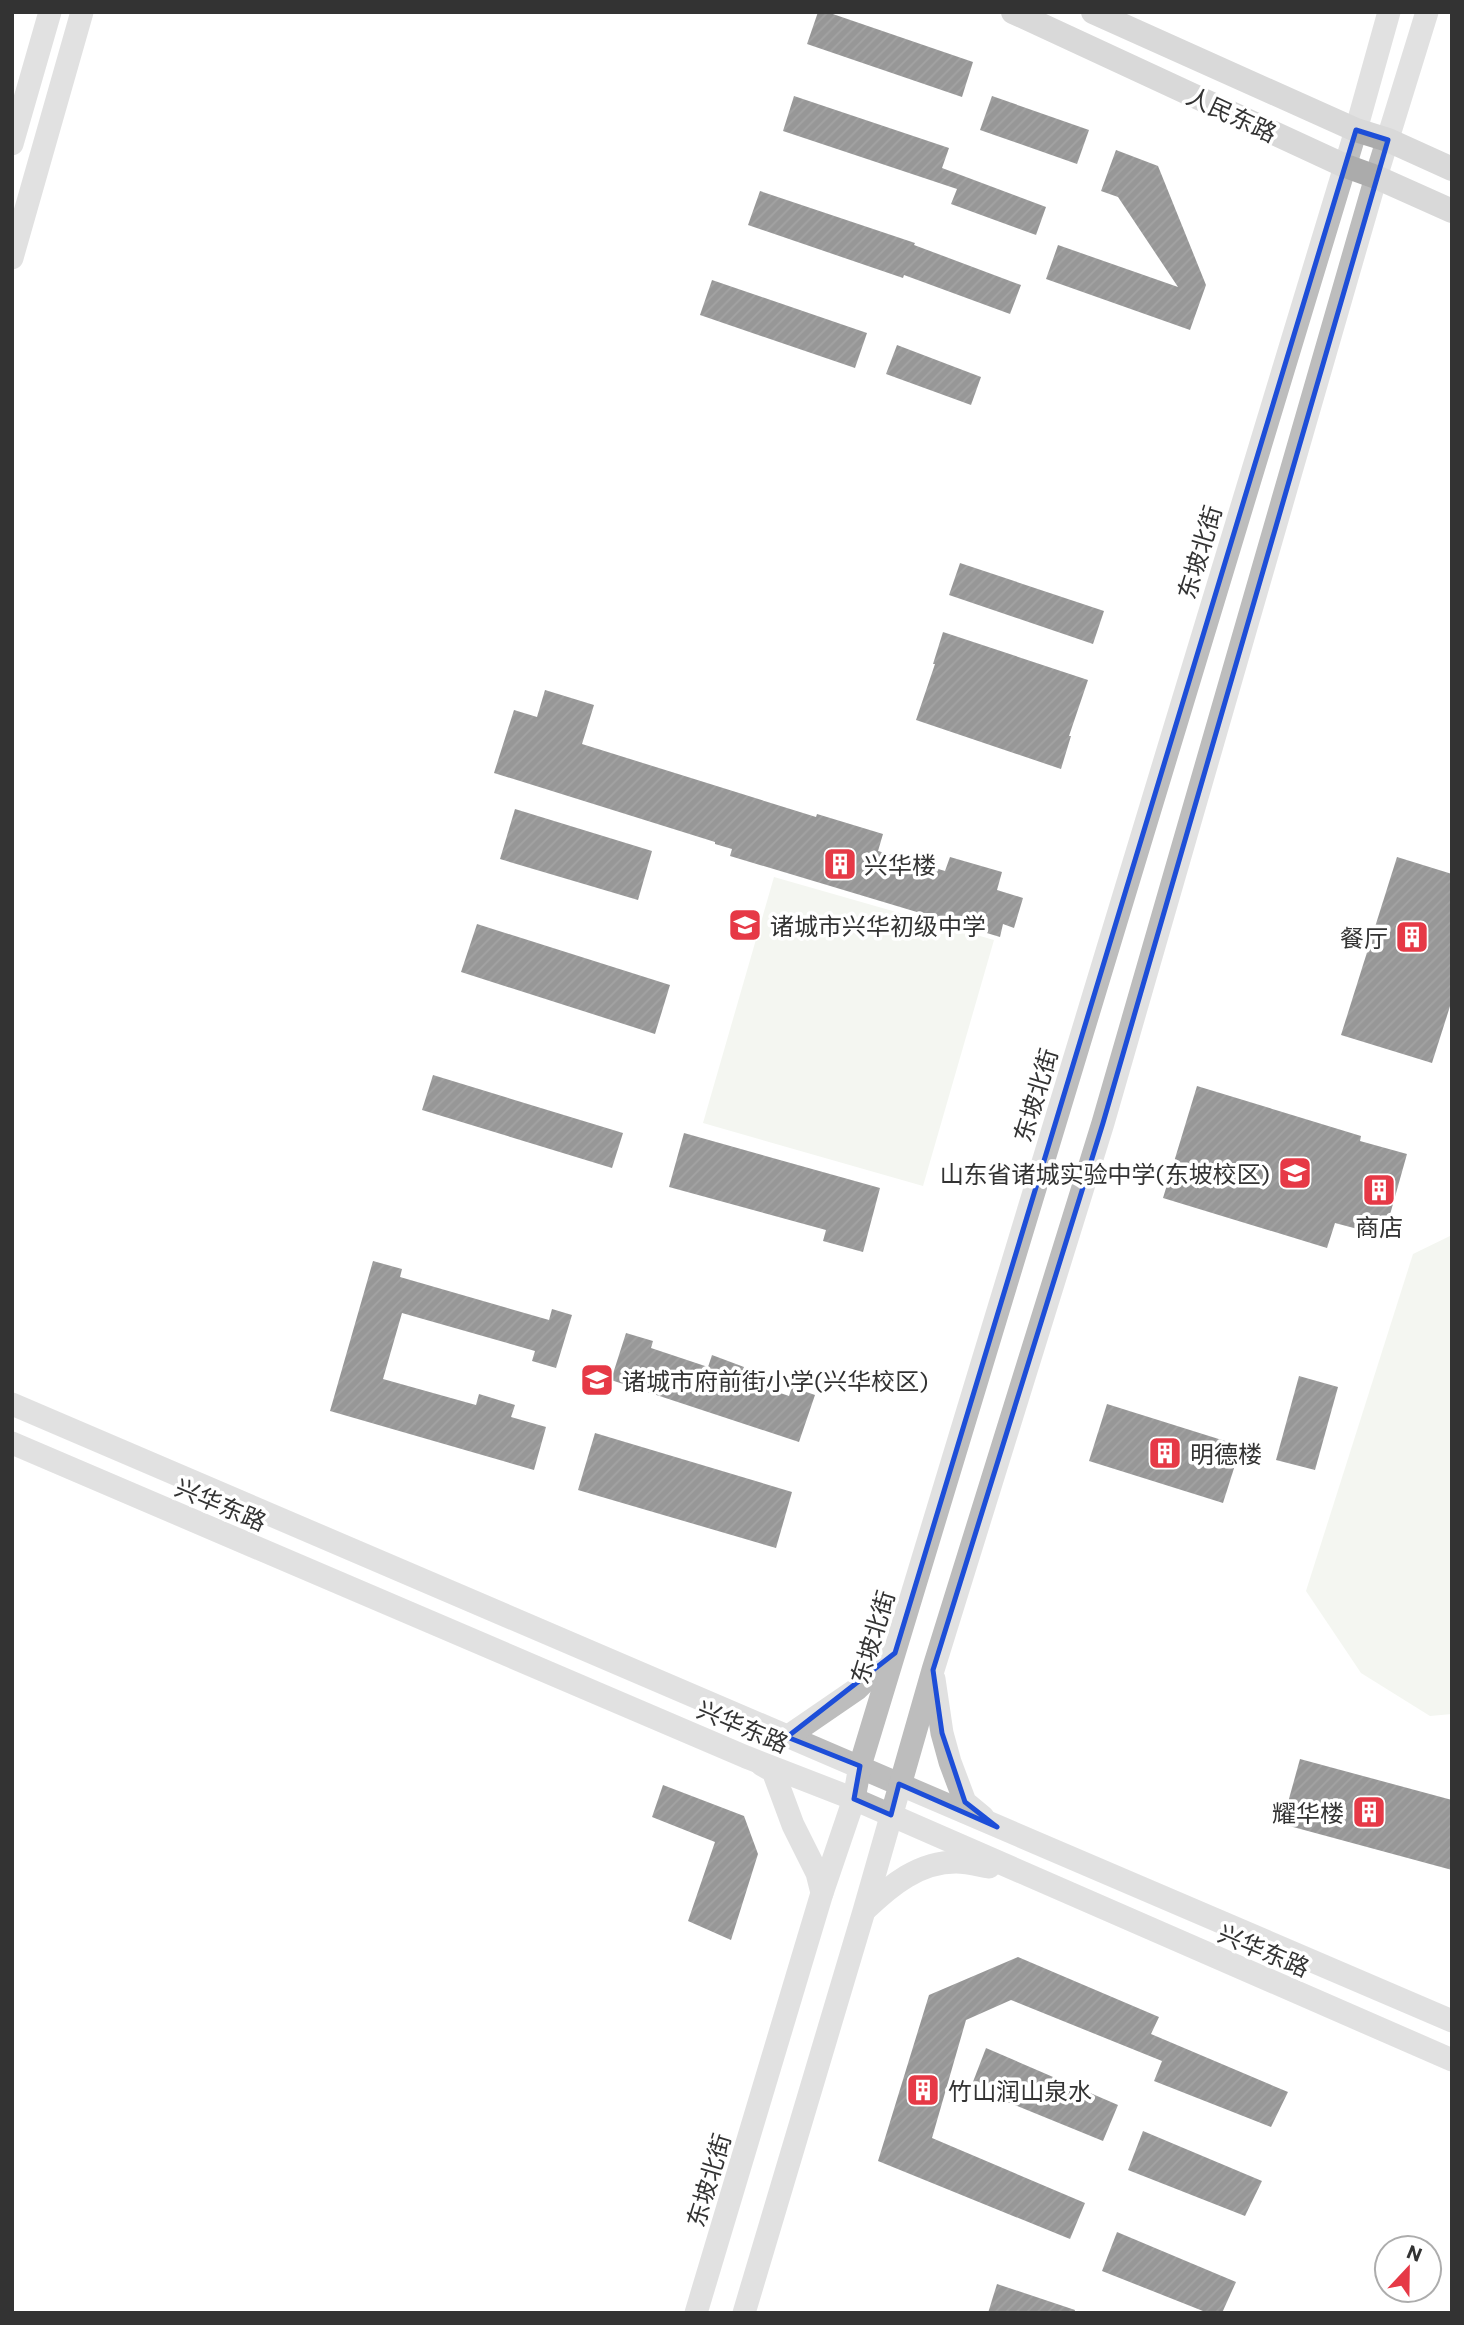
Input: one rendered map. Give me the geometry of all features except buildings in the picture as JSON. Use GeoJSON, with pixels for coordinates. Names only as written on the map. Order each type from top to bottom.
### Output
{"type":"FeatureCollection","features":[{"type":"Feature","properties":{"kind":"main road"},"geometry":{"type":"LineString","coordinates":[[12,144],[50,12]]}},
{"type":"Feature","properties":{"kind":"main road"},"geometry":{"type":"LineString","coordinates":[[12,258],[82,12]]}},
{"type":"Feature","properties":{"kind":"main road","name":"人民东路"},"geometry":{"type":"LineString","coordinates":[[1013,12],[1343,165],[1452,211]]}},
{"type":"Feature","properties":{"kind":"main road","name":"人民东路"},"geometry":{"type":"LineString","coordinates":[[1093,12],[1356,130],[1388,140],[1452,169]]}},
{"type":"Feature","properties":{"kind":"main road","name":"东坡北街"},"geometry":{"type":"LineString","coordinates":[[696,2313],[822,1893],[854,1799],[860,1766],[1343,165],[1356,130],[1388,12]]}},
{"type":"Feature","properties":{"kind":"main road"},"geometry":{"type":"LineString","coordinates":[[744,2313],[933,1670],[1103,1123],[1376,177],[1427,12]]}},
{"type":"Feature","properties":{"kind":"main road"},"geometry":{"type":"LineString","coordinates":[[12,1404],[1452,2021]]}},
{"type":"Feature","properties":{"kind":"main road","name":"兴华东路"},"geometry":{"type":"LineString","coordinates":[[12,1444],[746,1757],[854,1799],[1452,2060]]}},
{"type":"Feature","properties":{"kind":"main road"},"geometry":{"type":"LineString","coordinates":[[787,1737],[857,1689],[895,1653]]}},
{"type":"Feature","properties":{"kind":"main road"},"geometry":{"type":"LineString","coordinates":[[933,1670],[942,1733],[965,1802],[997,1827]]}},
{"type":"Feature","properties":{"kind":"main road"},"geometry":{"type":"LineString","coordinates":[[746,1757],[773,1771],[793,1825],[817,1873],[822,1893]]}},
{"type":"Feature","properties":{"kind":"main road"},"geometry":{"type":"LineString","coordinates":[[864,1912],[887,1888],[915,1871],[954,1862],[1015,1870]]}},
{"type":"Feature","properties":{"kind":"highlighted area"},"geometry":{"type":"Polygon","coordinates":[[[1356,130],[1388,140],[1103,1123],[933,1670],[942,1733],[965,1802],[997,1827],[899,1784],[891,1815],[854,1799],[860,1766],[787,1737],[895,1653],[1343,165],[1356,130]]]}},
{"type":"Feature","properties":{"kind":"shaded area"},"geometry":{"type":"Polygon","coordinates":[[[774,877],[994,940],[923,1186],[703,1123],[774,877]]]}},
{"type":"Feature","properties":{"kind":"shaded area"},"geometry":{"type":"Polygon","coordinates":[[[1452,1235],[1452,1714],[1430,1716],[1361,1673],[1306,1591],[1413,1254],[1452,1235]]]}},
{"type":"Feature","properties":{"kind":"place","name":"兴华楼"},"geometry":{"type":"Point","coordinates":[840,864]}},
{"type":"Feature","properties":{"kind":"place","name":"诸城市兴华初级中学"},"geometry":{"type":"Point","coordinates":[745,925]}},
{"type":"Feature","properties":{"kind":"place","name":"餐厅"},"geometry":{"type":"Point","coordinates":[1412,937]}},
{"type":"Feature","properties":{"kind":"place","name":"山东省诸城实验中学(东坡校区)"},"geometry":{"type":"Point","coordinates":[1295,1173]}},
{"type":"Feature","properties":{"kind":"place","name":"商店"},"geometry":{"type":"Point","coordinates":[1379,1190]}},
{"type":"Feature","properties":{"kind":"place","name":"诸城市府前街小学(兴华校区)"},"geometry":{"type":"Point","coordinates":[597,1380]}},
{"type":"Feature","properties":{"kind":"place","name":"明德楼"},"geometry":{"type":"Point","coordinates":[1165,1453]}},
{"type":"Feature","properties":{"kind":"place","name":"耀华楼"},"geometry":{"type":"Point","coordinates":[1369,1812]}},
{"type":"Feature","properties":{"kind":"place","name":"竹山润山泉水"},"geometry":{"type":"Point","coordinates":[923,2090]}}]}
